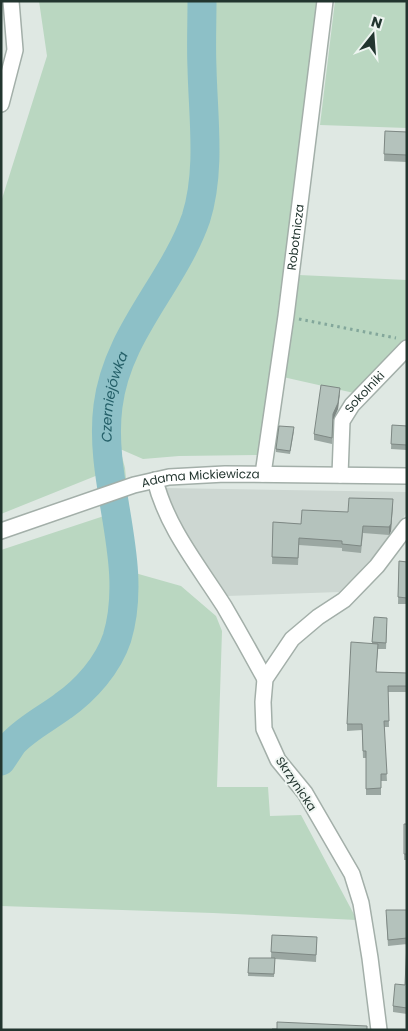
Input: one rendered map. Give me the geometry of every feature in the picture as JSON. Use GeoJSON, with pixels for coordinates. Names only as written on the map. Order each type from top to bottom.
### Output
{"type":"FeatureCollection","features":[{"type":"Feature","properties":{"kind":"street"},"geometry":{"type":"LineString","coordinates":[[1,104],[8,51],[11,1]]}},
{"type":"Feature","properties":{"kind":"street","name":"Robotnicza"},"geometry":{"type":"LineString","coordinates":[[263,474],[286,316],[325,1]]}},
{"type":"Feature","properties":{"kind":"street","name":"Sokolniki"},"geometry":{"type":"LineString","coordinates":[[340,475],[342,421],[352,405],[402,343]]}},
{"type":"Feature","properties":{"kind":"street","name":"Adama Mickiewicza"},"geometry":{"type":"LineString","coordinates":[[1,531],[134,485],[156,480],[208,474],[407,476]]}},
{"type":"Feature","properties":{"kind":"street"},"geometry":{"type":"LineString","coordinates":[[156,480],[162,505],[188,554],[224,606],[266,679]]}},
{"type":"Feature","properties":{"kind":"street","name":"Skrzynicka"},"geometry":{"type":"LineString","coordinates":[[379,1030],[379,1013],[370,958],[360,903],[352,874],[305,793],[278,760],[264,730],[263,702],[266,679],[292,639],[318,617],[344,600],[377,566],[407,526]]}},
{"type":"Feature","properties":{"kind":"path"},"geometry":{"type":"LineString","coordinates":[[286,316],[402,343]]}},
{"type":"Feature","properties":{"kind":"shaded area"},"geometry":{"type":"Polygon","coordinates":[[[165,488],[407,492],[407,510],[397,533],[339,592],[227,596],[186,535],[165,488]]]}},
{"type":"Feature","properties":{"kind":"green space"},"geometry":{"type":"Polygon","coordinates":[[[39,1],[319,1],[259,455],[179,456],[143,459],[120,449],[125,468],[135,573],[181,586],[216,616],[222,631],[217,787],[268,787],[270,816],[301,815],[357,920],[1,906],[1,550],[107,515],[98,475],[1,514],[1,202],[47,56],[39,1]]]}},
{"type":"Feature","properties":{"kind":"green space"},"geometry":{"type":"Polygon","coordinates":[[[335,1],[407,1],[407,128],[320,125],[335,1]]]}},
{"type":"Feature","properties":{"kind":"green space"},"geometry":{"type":"Polygon","coordinates":[[[299,275],[407,280],[407,340],[354,393],[283,377],[299,275]]]}},
{"type":"Feature","properties":{"kind":"building"},"geometry":{"type":"Polygon","coordinates":[[[385,131],[407,132],[407,155],[384,154],[385,131]]]}},
{"type":"Feature","properties":{"kind":"building"},"geometry":{"type":"Polygon","coordinates":[[[321,385],[340,388],[338,403],[333,414],[332,438],[314,434],[321,385]]]}},
{"type":"Feature","properties":{"kind":"building"},"geometry":{"type":"Polygon","coordinates":[[[392,425],[407,426],[407,445],[391,444],[392,425]]]}},
{"type":"Feature","properties":{"kind":"building"},"geometry":{"type":"Polygon","coordinates":[[[279,426],[294,427],[290,451],[276,449],[279,426]]]}},
{"type":"Feature","properties":{"kind":"building"},"geometry":{"type":"Polygon","coordinates":[[[349,498],[393,499],[391,524],[389,527],[363,526],[361,546],[342,544],[342,541],[299,538],[298,558],[272,557],[273,522],[301,524],[302,510],[348,512],[349,498]]]}},
{"type":"Feature","properties":{"kind":"building"},"geometry":{"type":"Polygon","coordinates":[[[399,561],[407,562],[407,598],[398,597],[399,561]]]}},
{"type":"Feature","properties":{"kind":"building"},"geometry":{"type":"Polygon","coordinates":[[[374,617],[387,618],[386,643],[372,642],[374,617]]]}},
{"type":"Feature","properties":{"kind":"building"},"geometry":{"type":"Polygon","coordinates":[[[351,642],[378,644],[376,672],[407,673],[407,686],[388,686],[389,721],[384,721],[387,774],[381,774],[381,788],[366,789],[366,751],[363,751],[362,724],[347,724],[351,642]]]}},
{"type":"Feature","properties":{"kind":"building"},"geometry":{"type":"Polygon","coordinates":[[[404,824],[407,824],[407,854],[404,854],[404,824]]]}},
{"type":"Feature","properties":{"kind":"building"},"geometry":{"type":"Polygon","coordinates":[[[386,910],[407,910],[407,938],[388,940],[386,910]]]}},
{"type":"Feature","properties":{"kind":"building"},"geometry":{"type":"Polygon","coordinates":[[[272,935],[317,937],[316,955],[271,952],[272,935]]]}},
{"type":"Feature","properties":{"kind":"building"},"geometry":{"type":"Polygon","coordinates":[[[407,942],[407,1008],[393,1006],[395,984],[405,985],[407,942]]]}},
{"type":"Feature","properties":{"kind":"building"},"geometry":{"type":"Polygon","coordinates":[[[249,958],[275,958],[274,974],[248,973],[249,958]]]}},
{"type":"Feature","properties":{"kind":"building"},"geometry":{"type":"Polygon","coordinates":[[[277,1022],[367,1026],[367,1030],[272,1030],[277,1029],[277,1022]]]}},
{"type":"Feature","properties":{"kind":"waterway","name":"Czerniejówka"},"geometry":{"type":"LineString","coordinates":[[1,761],[13,743],[31,728],[72,700],[88,685],[108,658],[117,638],[123,609],[124,580],[122,551],[108,464],[106,435],[108,406],[113,380],[122,355],[186,242],[201,200],[205,163],[202,1]]}}]}
